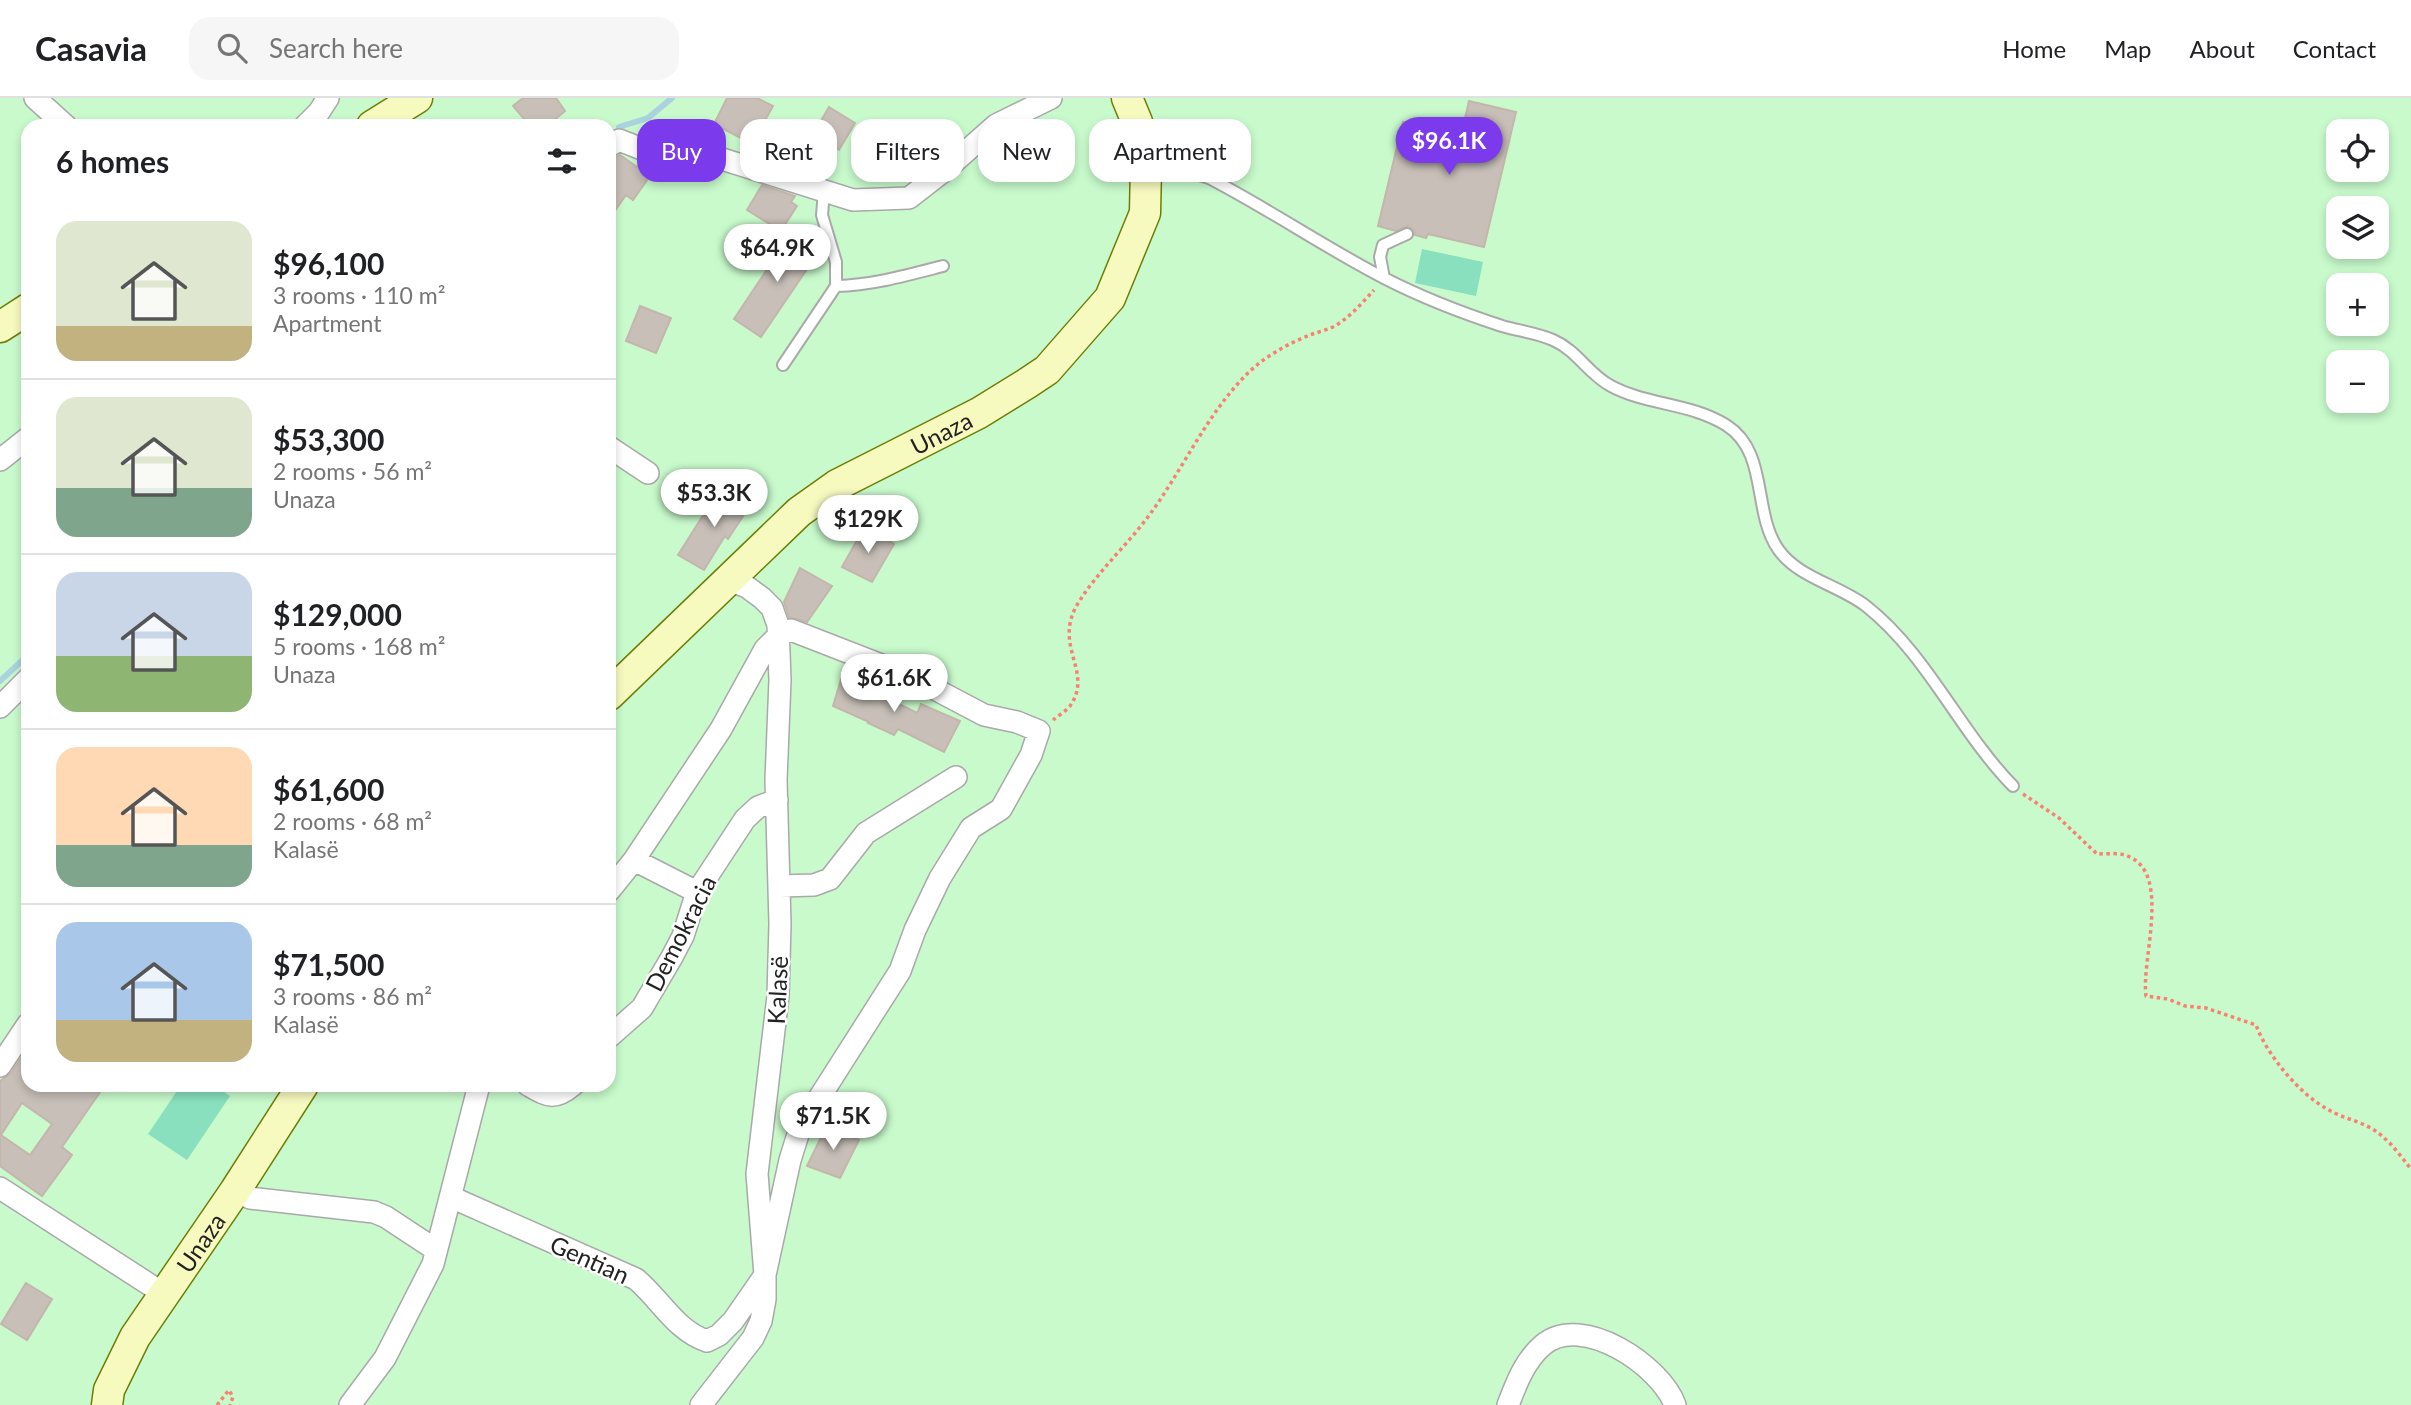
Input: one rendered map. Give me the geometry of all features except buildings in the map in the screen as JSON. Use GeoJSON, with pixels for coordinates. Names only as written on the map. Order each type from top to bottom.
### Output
{"type":"FeatureCollection","features":[{"type":"Feature","properties":{"kind":"main road"},"geometry":{"type":"LineString","coordinates":[[383,119],[417,98]]}},
{"type":"Feature","properties":{"kind":"main road","name":"Unaza"},"geometry":{"type":"LineString","coordinates":[[1127,98],[1136,119]]}},
{"type":"Feature","properties":{"kind":"main road","name":"Unaza"},"geometry":{"type":"LineString","coordinates":[[616,688],[799,512],[820,496],[979,413],[1047,370],[1110,298],[1145,213],[1146,182]]}},
{"type":"Feature","properties":{"kind":"main road"},"geometry":{"type":"LineString","coordinates":[[0,327],[21,314]]}},
{"type":"Feature","properties":{"kind":"main road","name":"Unaza"},"geometry":{"type":"LineString","coordinates":[[107,1405],[109,1390],[135,1337],[235,1191],[299,1092]]}},
{"type":"Feature","properties":{"kind":"street"},"geometry":{"type":"LineString","coordinates":[[35,98],[58,119]]}},
{"type":"Feature","properties":{"kind":"street"},"geometry":{"type":"LineString","coordinates":[[312,119],[328,98]]}},
{"type":"Feature","properties":{"kind":"street"},"geometry":{"type":"LineString","coordinates":[[616,142],[619,140],[647,150],[722,159],[853,200],[909,198],[946,170],[996,125],[1051,98]]}},
{"type":"Feature","properties":{"kind":"street"},"geometry":{"type":"LineString","coordinates":[[0,460],[21,444]]}},
{"type":"Feature","properties":{"kind":"street"},"geometry":{"type":"LineString","coordinates":[[616,451],[648,472]]}},
{"type":"Feature","properties":{"kind":"street","name":"Kalasë"},"geometry":{"type":"LineString","coordinates":[[701,1405],[753,1338],[761,1321],[765,1275],[757,1174],[778,996],[779,635],[772,608],[747,587],[728,580]]}},
{"type":"Feature","properties":{"kind":"street"},"geometry":{"type":"LineString","coordinates":[[616,882],[634,860],[721,729],[765,649],[779,635],[792,630],[912,677],[984,715],[1017,722],[1039,731],[1031,755],[1001,809],[971,828],[940,877],[915,930],[900,971],[800,1128],[790,1160],[765,1275]]}},
{"type":"Feature","properties":{"kind":"street"},"geometry":{"type":"LineString","coordinates":[[0,707],[21,686]]}},
{"type":"Feature","properties":{"kind":"street"},"geometry":{"type":"LineString","coordinates":[[780,886],[814,885],[830,879],[866,833],[956,777]]}},
{"type":"Feature","properties":{"kind":"street","name":"Demokracia"},"geometry":{"type":"LineString","coordinates":[[616,1031],[642,1008],[657,984],[682,936],[697,892],[746,819],[758,807],[777,800]]}},
{"type":"Feature","properties":{"kind":"street"},"geometry":{"type":"LineString","coordinates":[[634,860],[697,892]]}},
{"type":"Feature","properties":{"kind":"street"},"geometry":{"type":"LineString","coordinates":[[0,1066],[21,1034]]}},
{"type":"Feature","properties":{"kind":"street"},"geometry":{"type":"LineString","coordinates":[[350,1405],[385,1358],[424,1283],[451,1197],[477,1092]]}},
{"type":"Feature","properties":{"kind":"street"},"geometry":{"type":"LineString","coordinates":[[540,1092],[554,1096],[564,1092]]}},
{"type":"Feature","properties":{"kind":"street"},"geometry":{"type":"LineString","coordinates":[[0,1188],[164,1294]]}},
{"type":"Feature","properties":{"kind":"street"},"geometry":{"type":"LineString","coordinates":[[235,1191],[250,1198],[374,1213],[386,1217],[436,1250]]}},
{"type":"Feature","properties":{"kind":"street","name":"Gentian"},"geometry":{"type":"LineString","coordinates":[[451,1197],[636,1279],[681,1326],[697,1338],[707,1341],[719,1335],[733,1321],[765,1275]]}},
{"type":"Feature","properties":{"kind":"street"},"geometry":{"type":"LineString","coordinates":[[1508,1405],[1534,1354],[1551,1340],[1570,1335],[1597,1339],[1624,1350],[1662,1385],[1675,1405]]}},
{"type":"Feature","properties":{"kind":"lane"},"geometry":{"type":"LineString","coordinates":[[1216,182],[1384,278],[1467,313],[1554,340],[1579,356],[1610,386],[1629,394],[1696,412],[1727,425],[1750,452],[1757,471],[1769,533],[1779,551],[1818,580],[1848,593],[1869,608],[1900,638],[1993,766],[2013,786]]}},
{"type":"Feature","properties":{"kind":"lane"},"geometry":{"type":"LineString","coordinates":[[783,365],[836,286],[836,262],[822,215],[824,191]]}},
{"type":"Feature","properties":{"kind":"lane"},"geometry":{"type":"LineString","coordinates":[[1384,278],[1380,257],[1382,245],[1407,234]]}},
{"type":"Feature","properties":{"kind":"lane"},"geometry":{"type":"LineString","coordinates":[[836,286],[856,285],[943,266]]}},
{"type":"Feature","properties":{"kind":"path"},"geometry":{"type":"LineString","coordinates":[[1039,731],[1069,707],[1079,685],[1067,632],[1076,607],[1097,577],[1153,510],[1222,403],[1248,373],[1274,352],[1335,326],[1355,310],[1384,278]]}},
{"type":"Feature","properties":{"kind":"path"},"geometry":{"type":"LineString","coordinates":[[2013,786],[2059,818],[2097,854],[2128,855],[2139,862],[2148,874],[2151,890],[2150,948],[2144,983],[2146,996],[2168,999],[2185,1006],[2206,1007],[2256,1025],[2270,1054],[2309,1098],[2330,1112],[2354,1119],[2382,1135],[2411,1169]]}},
{"type":"Feature","properties":{"kind":"path"},"geometry":{"type":"LineString","coordinates":[[217,1405],[229,1390],[233,1397],[230,1405]]}},
{"type":"Feature","properties":{"kind":"green space"},"geometry":{"type":"Polygon","coordinates":[[[0,98],[2411,98],[2411,1405],[0,1405],[0,98]]]}},
{"type":"Feature","properties":{"kind":"green space"},"geometry":{"type":"Polygon","coordinates":[[[1422,249],[1483,262],[1476,296],[1415,283],[1422,249]]]}},
{"type":"Feature","properties":{"kind":"green space"},"geometry":{"type":"Polygon","coordinates":[[[176,1092],[224,1092],[230,1096],[187,1160],[148,1134],[176,1092]]]}},
{"type":"Feature","properties":{"kind":"waterway"},"geometry":{"type":"LineString","coordinates":[[619,127],[648,118],[672,98]]}},
{"type":"Feature","properties":{"kind":"waterway"},"geometry":{"type":"LineString","coordinates":[[0,681],[21,662]]}}]}
